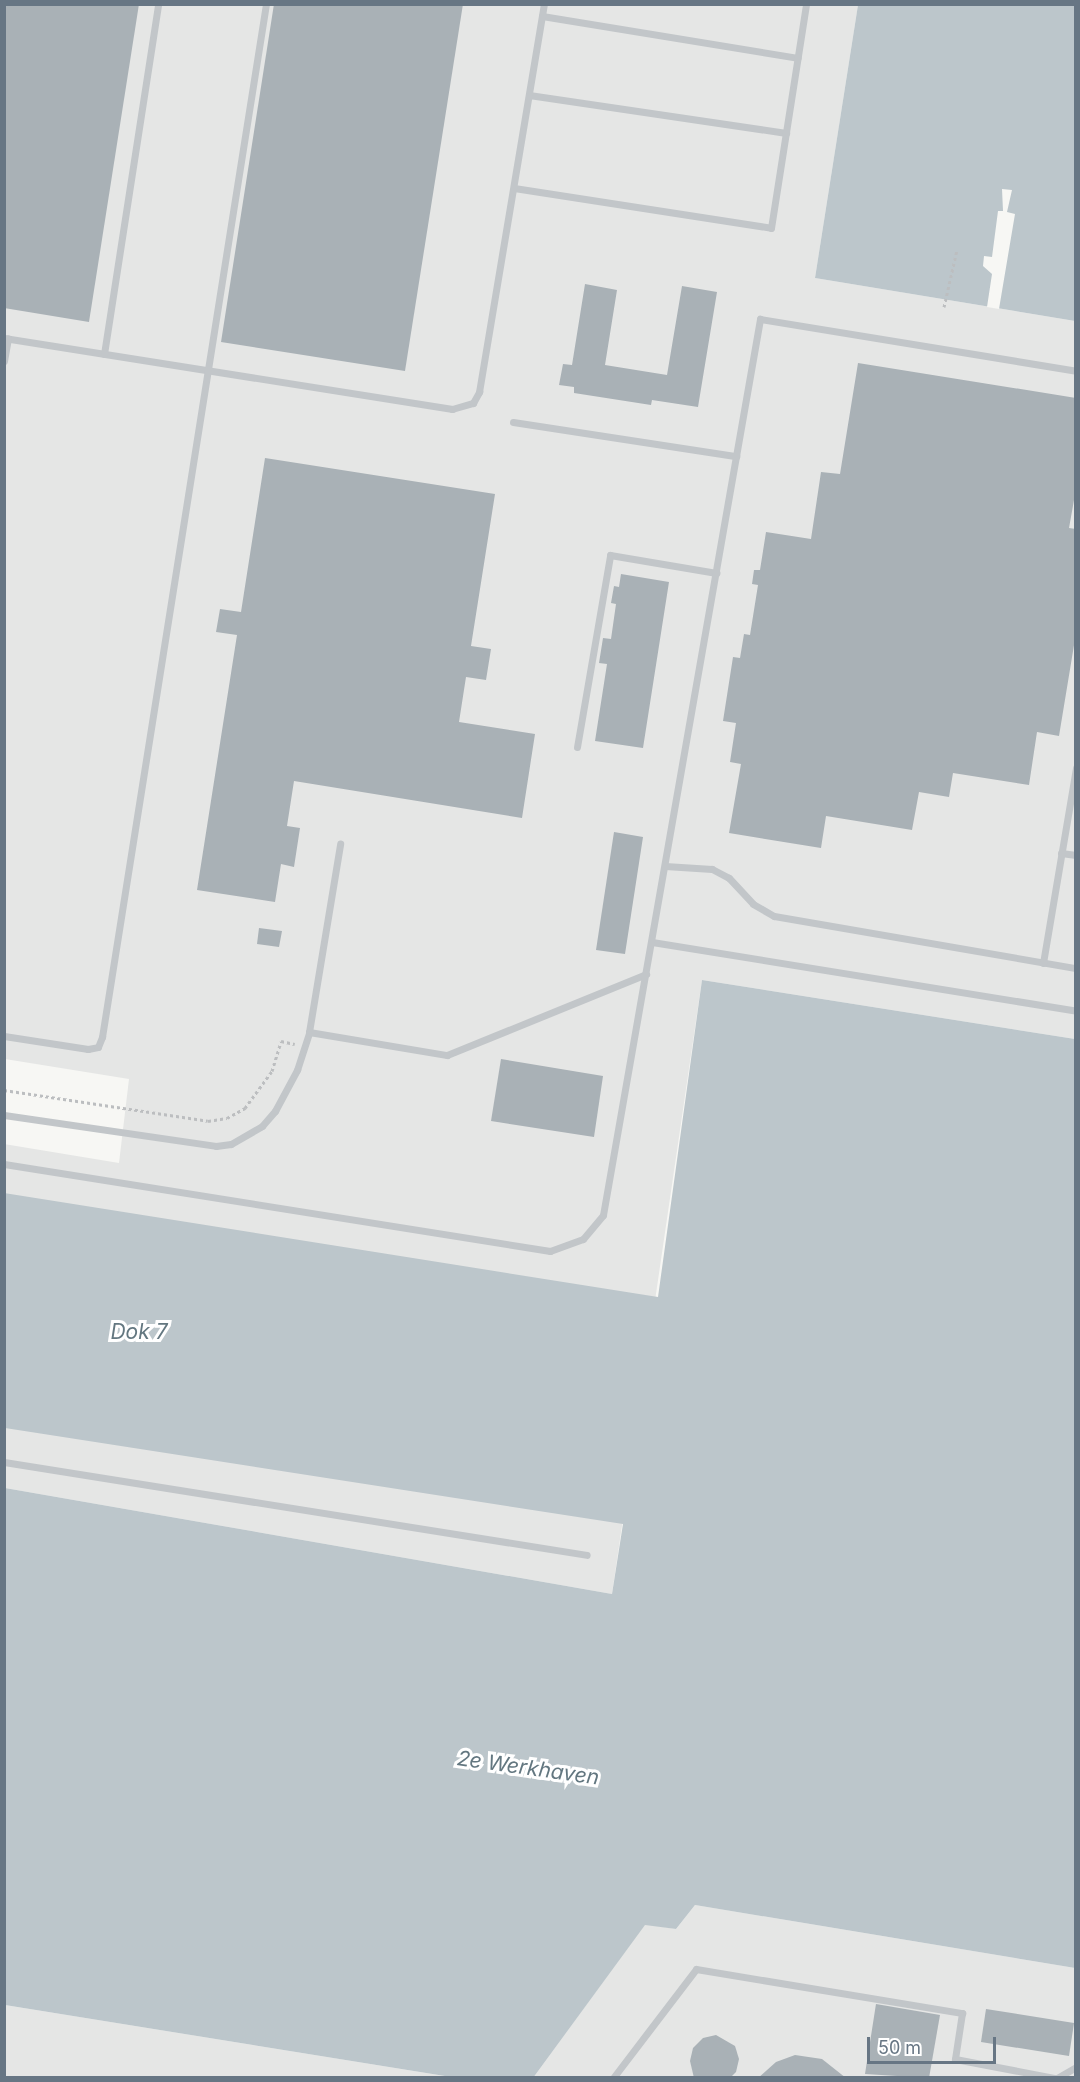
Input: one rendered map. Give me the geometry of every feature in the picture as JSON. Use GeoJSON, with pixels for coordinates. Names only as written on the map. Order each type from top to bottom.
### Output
{"type":"FeatureCollection","features":[{"type":"Feature","properties":{"kind":"lane"},"geometry":{"type":"LineString","coordinates":[[104,354],[158,4]]}},
{"type":"Feature","properties":{"kind":"lane"},"geometry":{"type":"LineString","coordinates":[[4,1036],[88,1049],[98,1047],[102,1037],[266,4]]}},
{"type":"Feature","properties":{"kind":"lane"},"geometry":{"type":"LineString","coordinates":[[4,360],[6,338],[452,409],[473,403],[480,392],[544,4]]}},
{"type":"Feature","properties":{"kind":"lane"},"geometry":{"type":"LineString","coordinates":[[514,188],[771,228],[806,4]]}},
{"type":"Feature","properties":{"kind":"lane"},"geometry":{"type":"LineString","coordinates":[[542,16],[798,58]]}},
{"type":"Feature","properties":{"kind":"lane"},"geometry":{"type":"LineString","coordinates":[[529,94],[786,133]]}},
{"type":"Feature","properties":{"kind":"lane"},"geometry":{"type":"LineString","coordinates":[[4,1164],[550,1251],[583,1239],[603,1215],[760,319],[1076,371]]}},
{"type":"Feature","properties":{"kind":"lane"},"geometry":{"type":"LineString","coordinates":[[513,422],[736,456]]}},
{"type":"Feature","properties":{"kind":"lane"},"geometry":{"type":"LineString","coordinates":[[577,747],[610,555],[716,573]]}},
{"type":"Feature","properties":{"kind":"lane"},"geometry":{"type":"LineString","coordinates":[[1043,963],[1075,772]]}},
{"type":"Feature","properties":{"kind":"lane"},"geometry":{"type":"LineString","coordinates":[[4,1114],[216,1146],[231,1144],[262,1126],[275,1111],[306,1047],[340,844]]}},
{"type":"Feature","properties":{"kind":"lane"},"geometry":{"type":"LineString","coordinates":[[1061,853],[1076,855]]}},
{"type":"Feature","properties":{"kind":"lane"},"geometry":{"type":"LineString","coordinates":[[665,866],[712,869],[729,878],[753,904],[774,916],[1076,968]]}},
{"type":"Feature","properties":{"kind":"lane"},"geometry":{"type":"LineString","coordinates":[[652,942],[1076,1011]]}},
{"type":"Feature","properties":{"kind":"lane"},"geometry":{"type":"LineString","coordinates":[[309,1032],[447,1055],[646,974]]}},
{"type":"Feature","properties":{"kind":"lane"},"geometry":{"type":"LineString","coordinates":[[4,1462],[587,1555]]}},
{"type":"Feature","properties":{"kind":"lane"},"geometry":{"type":"LineString","coordinates":[[613,2078],[696,1968],[962,2013],[955,2059],[1056,2078],[1076,2067]]}},
{"type":"Feature","properties":{"kind":"path"},"geometry":{"type":"LineString","coordinates":[[944,308],[957,250]]}},
{"type":"Feature","properties":{"kind":"path"},"geometry":{"type":"LineString","coordinates":[[4,1090],[208,1121],[228,1118],[259,1093],[272,1071],[281,1041],[306,1047]]}},
{"type":"Feature","properties":{"kind":"shaded area"},"geometry":{"type":"Polygon","coordinates":[[[5,5],[858,5],[815,278],[1075,321],[1075,1039],[702,980],[612,1594],[5,1488],[4,1144],[119,1163],[129,1079],[5,1059],[5,5]]]}},
{"type":"Feature","properties":{"kind":"shaded area"},"geometry":{"type":"Polygon","coordinates":[[[695,1905],[1075,1968],[1075,2077],[533,2078],[645,1924],[676,1929],[695,1905]]]}},
{"type":"Feature","properties":{"kind":"shaded area"},"geometry":{"type":"Polygon","coordinates":[[[5,2005],[451,2077],[5,2077],[5,2005]]]}},
{"type":"Feature","properties":{"kind":"water"},"geometry":{"type":"Polygon","coordinates":[[[858,5],[1075,5],[1075,321],[815,278],[858,5]]]}},
{"type":"Feature","properties":{"kind":"water"},"geometry":{"type":"Polygon","coordinates":[[[702,980],[1075,1039],[1075,1968],[695,1905],[676,1929],[645,1925],[533,2078],[451,2077],[5,2005],[5,1488],[612,1594],[623,1524],[5,1428],[4,1193],[658,1297],[702,980]]]}},
{"type":"Feature","properties":{"kind":"pier"},"geometry":{"type":"Polygon","coordinates":[[[1002,189],[1012,190],[1007,212],[1015,214],[999,309],[987,307],[992,274],[983,266],[984,256],[992,257],[998,211],[1003,211],[1002,189]]]}},
{"type":"Feature","properties":{"kind":"building"},"geometry":{"type":"Polygon","coordinates":[[[4,4],[139,4],[89,322],[4,308],[4,4]]]}},
{"type":"Feature","properties":{"kind":"building"},"geometry":{"type":"Polygon","coordinates":[[[274,4],[463,4],[405,371],[221,342],[274,4]]]}},
{"type":"Feature","properties":{"kind":"building"},"geometry":{"type":"Polygon","coordinates":[[[585,284],[617,290],[605,365],[667,375],[682,286],[717,292],[698,407],[652,400],[651,405],[574,393],[574,387],[559,385],[563,364],[572,365],[585,284]]]}},
{"type":"Feature","properties":{"kind":"building"},"geometry":{"type":"Polygon","coordinates":[[[858,363],[1076,398],[1076,489],[1069,528],[1076,529],[1076,633],[1059,736],[1037,732],[1029,785],[953,773],[949,797],[919,792],[912,830],[826,816],[821,848],[729,833],[741,764],[730,762],[736,723],[723,721],[733,657],[740,658],[744,634],[750,635],[758,585],[752,584],[754,570],[760,570],[766,532],[811,539],[821,472],[840,474],[858,363]]]}},
{"type":"Feature","properties":{"kind":"building"},"geometry":{"type":"Polygon","coordinates":[[[265,458],[495,494],[471,646],[491,649],[486,680],[466,677],[459,722],[535,734],[522,818],[294,781],[287,826],[300,828],[294,867],[281,864],[275,902],[197,890],[237,635],[216,632],[220,609],[241,612],[265,458]]]}},
{"type":"Feature","properties":{"kind":"building"},"geometry":{"type":"Polygon","coordinates":[[[621,574],[669,582],[643,748],[595,741],[607,664],[599,663],[603,638],[611,639],[616,604],[611,603],[614,586],[619,587],[621,574]]]}},
{"type":"Feature","properties":{"kind":"building"},"geometry":{"type":"Polygon","coordinates":[[[614,832],[643,837],[625,954],[596,950],[614,832]]]}},
{"type":"Feature","properties":{"kind":"building"},"geometry":{"type":"Polygon","coordinates":[[[259,928],[282,931],[279,947],[257,944],[259,928]]]}},
{"type":"Feature","properties":{"kind":"building"},"geometry":{"type":"Polygon","coordinates":[[[501,1059],[603,1076],[594,1137],[491,1121],[501,1059]]]}},
{"type":"Feature","properties":{"kind":"building"},"geometry":{"type":"Polygon","coordinates":[[[876,2004],[940,2015],[929,2078],[865,2074],[876,2004]]]}},
{"type":"Feature","properties":{"kind":"building"},"geometry":{"type":"Polygon","coordinates":[[[986,2009],[1074,2023],[1069,2056],[981,2042],[986,2009]]]}},
{"type":"Feature","properties":{"kind":"building"},"geometry":{"type":"Polygon","coordinates":[[[716,2035],[735,2046],[739,2059],[736,2072],[730,2078],[694,2078],[690,2061],[693,2048],[703,2038],[716,2035]]]}},
{"type":"Feature","properties":{"kind":"building"},"geometry":{"type":"Polygon","coordinates":[[[795,2055],[822,2059],[846,2078],[758,2078],[776,2062],[795,2055]]]}},
{"type":"Feature","properties":{"kind":"water label","name":"Dok 7"},"geometry":{"type":"Point","coordinates":[139,1332]}},
{"type":"Feature","properties":{"kind":"water label","name":"2e Werkhaven"},"geometry":{"type":"Point","coordinates":[528,1768]}}]}
